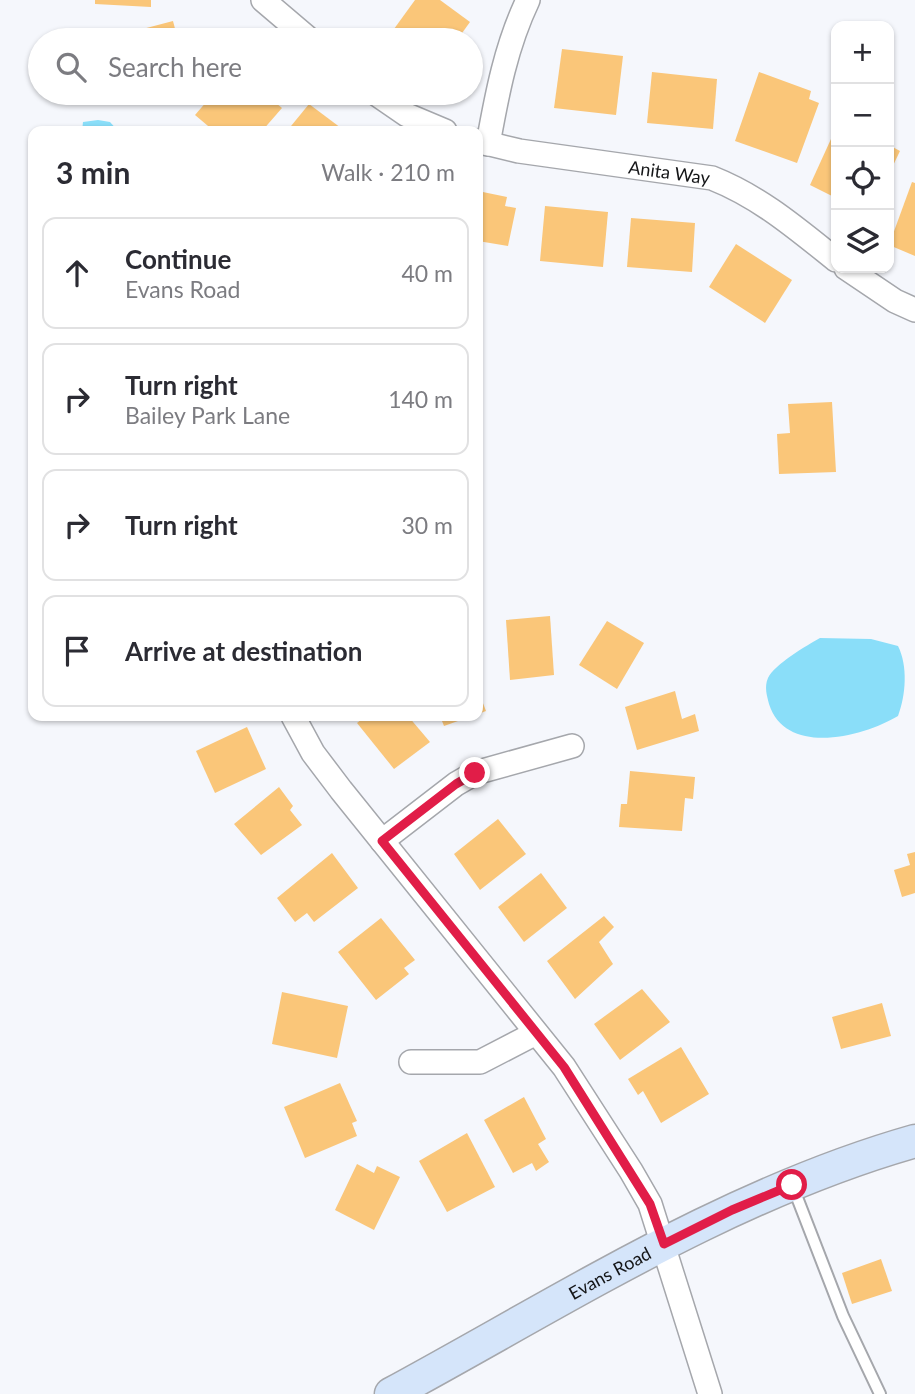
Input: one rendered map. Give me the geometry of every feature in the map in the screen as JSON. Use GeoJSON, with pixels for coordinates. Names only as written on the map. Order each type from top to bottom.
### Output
{"type":"FeatureCollection","features":[{"type":"Feature","properties":{"kind":"main road","name":"Evans Road"},"geometry":{"type":"LineString","coordinates":[[391,1394],[664,1244],[732,1210],[859,1157],[915,1141]]}},
{"type":"Feature","properties":{"kind":"street"},"geometry":{"type":"LineString","coordinates":[[263,0],[296,28]]}},
{"type":"Feature","properties":{"kind":"street"},"geometry":{"type":"LineString","coordinates":[[483,142],[504,65],[528,0]]}},
{"type":"Feature","properties":{"kind":"street"},"geometry":{"type":"LineString","coordinates":[[392,105],[407,115],[433,126]]}},
{"type":"Feature","properties":{"kind":"street","name":"Anita Way"},"geometry":{"type":"LineString","coordinates":[[483,142],[712,178],[741,190],[773,209],[831,256]]}},
{"type":"Feature","properties":{"kind":"street"},"geometry":{"type":"LineString","coordinates":[[853,273],[895,301],[915,310]]}},
{"type":"Feature","properties":{"kind":"street"},"geometry":{"type":"LineString","coordinates":[[296,721],[313,753],[570,1076],[631,1171],[650,1204],[710,1394]]}},
{"type":"Feature","properties":{"kind":"street"},"geometry":{"type":"LineString","coordinates":[[382,841],[456,784],[475,773],[572,746]]}},
{"type":"Feature","properties":{"kind":"street"},"geometry":{"type":"LineString","coordinates":[[411,1062],[480,1062],[536,1033]]}},
{"type":"Feature","properties":{"kind":"lane"},"geometry":{"type":"LineString","coordinates":[[792,1185],[843,1316],[880,1394]]}},
{"type":"Feature","properties":{"kind":"water"},"geometry":{"type":"Polygon","coordinates":[[[98,120],[110,122],[114,126],[83,126],[83,122],[98,120]]]}},
{"type":"Feature","properties":{"kind":"water"},"geometry":{"type":"Polygon","coordinates":[[[820,638],[871,639],[898,646],[905,681],[898,716],[865,730],[827,738],[808,737],[791,731],[778,721],[767,698],[768,678],[784,661],[820,638]]]}},
{"type":"Feature","properties":{"kind":"building"},"geometry":{"type":"Polygon","coordinates":[[[95,0],[151,0],[151,7],[95,4],[95,0]]]}},
{"type":"Feature","properties":{"kind":"building"},"geometry":{"type":"Polygon","coordinates":[[[415,0],[440,0],[470,22],[466,28],[395,28],[415,0]]]}},
{"type":"Feature","properties":{"kind":"building"},"geometry":{"type":"Polygon","coordinates":[[[173,21],[175,28],[146,28],[173,21]]]}},
{"type":"Feature","properties":{"kind":"building"},"geometry":{"type":"Polygon","coordinates":[[[562,49],[623,56],[616,115],[554,108],[562,49]]]}},
{"type":"Feature","properties":{"kind":"building"},"geometry":{"type":"Polygon","coordinates":[[[652,72],[717,79],[713,129],[647,123],[652,72]]]}},
{"type":"Feature","properties":{"kind":"building"},"geometry":{"type":"Polygon","coordinates":[[[759,72],[811,91],[809,99],[819,103],[797,163],[735,141],[759,72]]]}},
{"type":"Feature","properties":{"kind":"building"},"geometry":{"type":"Polygon","coordinates":[[[204,105],[278,105],[282,108],[266,126],[208,126],[195,115],[204,105]]]}},
{"type":"Feature","properties":{"kind":"building"},"geometry":{"type":"Polygon","coordinates":[[[310,105],[338,126],[291,126],[310,105]]]}},
{"type":"Feature","properties":{"kind":"building"},"geometry":{"type":"Polygon","coordinates":[[[831,139],[831,196],[810,185],[831,139]]]}},
{"type":"Feature","properties":{"kind":"building"},"geometry":{"type":"Polygon","coordinates":[[[894,148],[900,151],[894,164],[894,148]]]}},
{"type":"Feature","properties":{"kind":"building"},"geometry":{"type":"Polygon","coordinates":[[[912,182],[915,183],[915,256],[894,247],[894,231],[912,182]]]}},
{"type":"Feature","properties":{"kind":"building"},"geometry":{"type":"Polygon","coordinates":[[[483,192],[507,197],[505,206],[516,208],[508,246],[483,242],[483,192]]]}},
{"type":"Feature","properties":{"kind":"building"},"geometry":{"type":"Polygon","coordinates":[[[545,206],[608,212],[603,267],[540,261],[545,206]]]}},
{"type":"Feature","properties":{"kind":"building"},"geometry":{"type":"Polygon","coordinates":[[[631,218],[695,223],[692,272],[627,267],[631,218]]]}},
{"type":"Feature","properties":{"kind":"building"},"geometry":{"type":"Polygon","coordinates":[[[736,244],[792,280],[765,323],[709,287],[736,244]]]}},
{"type":"Feature","properties":{"kind":"building"},"geometry":{"type":"Polygon","coordinates":[[[832,402],[836,472],[779,474],[777,434],[790,433],[788,404],[832,402]]]}},
{"type":"Feature","properties":{"kind":"building"},"geometry":{"type":"Polygon","coordinates":[[[550,616],[554,675],[510,680],[506,620],[550,616]]]}},
{"type":"Feature","properties":{"kind":"building"},"geometry":{"type":"Polygon","coordinates":[[[607,621],[644,643],[617,689],[579,665],[607,621]]]}},
{"type":"Feature","properties":{"kind":"building"},"geometry":{"type":"Polygon","coordinates":[[[675,691],[682,719],[695,714],[699,731],[637,750],[625,707],[675,691]]]}},
{"type":"Feature","properties":{"kind":"building"},"geometry":{"type":"Polygon","coordinates":[[[412,721],[430,742],[394,769],[357,723],[412,721]]]}},
{"type":"Feature","properties":{"kind":"building"},"geometry":{"type":"Polygon","coordinates":[[[442,721],[458,721],[444,726],[442,721]]]}},
{"type":"Feature","properties":{"kind":"building"},"geometry":{"type":"Polygon","coordinates":[[[247,727],[266,769],[215,793],[196,751],[247,727]]]}},
{"type":"Feature","properties":{"kind":"building"},"geometry":{"type":"Polygon","coordinates":[[[630,771],[695,777],[693,799],[685,798],[682,831],[619,827],[621,804],[627,804],[630,771]]]}},
{"type":"Feature","properties":{"kind":"building"},"geometry":{"type":"Polygon","coordinates":[[[279,787],[293,806],[290,810],[302,825],[261,855],[234,824],[279,787]]]}},
{"type":"Feature","properties":{"kind":"building"},"geometry":{"type":"Polygon","coordinates":[[[498,819],[526,854],[480,890],[454,854],[498,819]]]}},
{"type":"Feature","properties":{"kind":"building"},"geometry":{"type":"Polygon","coordinates":[[[915,852],[915,893],[902,897],[894,870],[910,865],[907,854],[915,852]]]}},
{"type":"Feature","properties":{"kind":"building"},"geometry":{"type":"Polygon","coordinates":[[[332,853],[358,888],[314,922],[307,913],[295,922],[277,898],[332,853]]]}},
{"type":"Feature","properties":{"kind":"building"},"geometry":{"type":"Polygon","coordinates":[[[541,873],[567,908],[524,942],[498,907],[541,873]]]}},
{"type":"Feature","properties":{"kind":"building"},"geometry":{"type":"Polygon","coordinates":[[[604,916],[614,927],[599,942],[613,964],[575,999],[547,961],[604,916]]]}},
{"type":"Feature","properties":{"kind":"building"},"geometry":{"type":"Polygon","coordinates":[[[381,918],[415,960],[404,968],[409,974],[376,1000],[338,952],[381,918]]]}},
{"type":"Feature","properties":{"kind":"building"},"geometry":{"type":"Polygon","coordinates":[[[642,989],[670,1022],[620,1060],[594,1024],[642,989]]]}},
{"type":"Feature","properties":{"kind":"building"},"geometry":{"type":"Polygon","coordinates":[[[282,992],[348,1006],[337,1058],[272,1044],[282,992]]]}},
{"type":"Feature","properties":{"kind":"building"},"geometry":{"type":"Polygon","coordinates":[[[882,1003],[891,1036],[841,1049],[832,1017],[882,1003]]]}},
{"type":"Feature","properties":{"kind":"building"},"geometry":{"type":"Polygon","coordinates":[[[681,1047],[709,1094],[661,1123],[643,1091],[638,1095],[628,1079],[681,1047]]]}},
{"type":"Feature","properties":{"kind":"building"},"geometry":{"type":"Polygon","coordinates":[[[340,1083],[357,1121],[352,1123],[357,1136],[305,1158],[284,1107],[340,1083]]]}},
{"type":"Feature","properties":{"kind":"building"},"geometry":{"type":"Polygon","coordinates":[[[524,1097],[546,1139],[538,1144],[549,1162],[536,1171],[532,1163],[513,1173],[484,1120],[524,1097]]]}},
{"type":"Feature","properties":{"kind":"building"},"geometry":{"type":"Polygon","coordinates":[[[467,1133],[495,1187],[447,1212],[419,1161],[467,1133]]]}},
{"type":"Feature","properties":{"kind":"building"},"geometry":{"type":"Polygon","coordinates":[[[357,1164],[374,1173],[377,1166],[400,1177],[374,1230],[335,1210],[357,1164]]]}},
{"type":"Feature","properties":{"kind":"building"},"geometry":{"type":"Polygon","coordinates":[[[881,1259],[892,1291],[852,1304],[842,1273],[881,1259]]]}},
{"type":"Feature","properties":{"kind":"route"},"geometry":{"type":"LineString","coordinates":[[475,773],[456,784],[382,841],[564,1067],[650,1204],[664,1244],[732,1210],[792,1185]]}}]}
